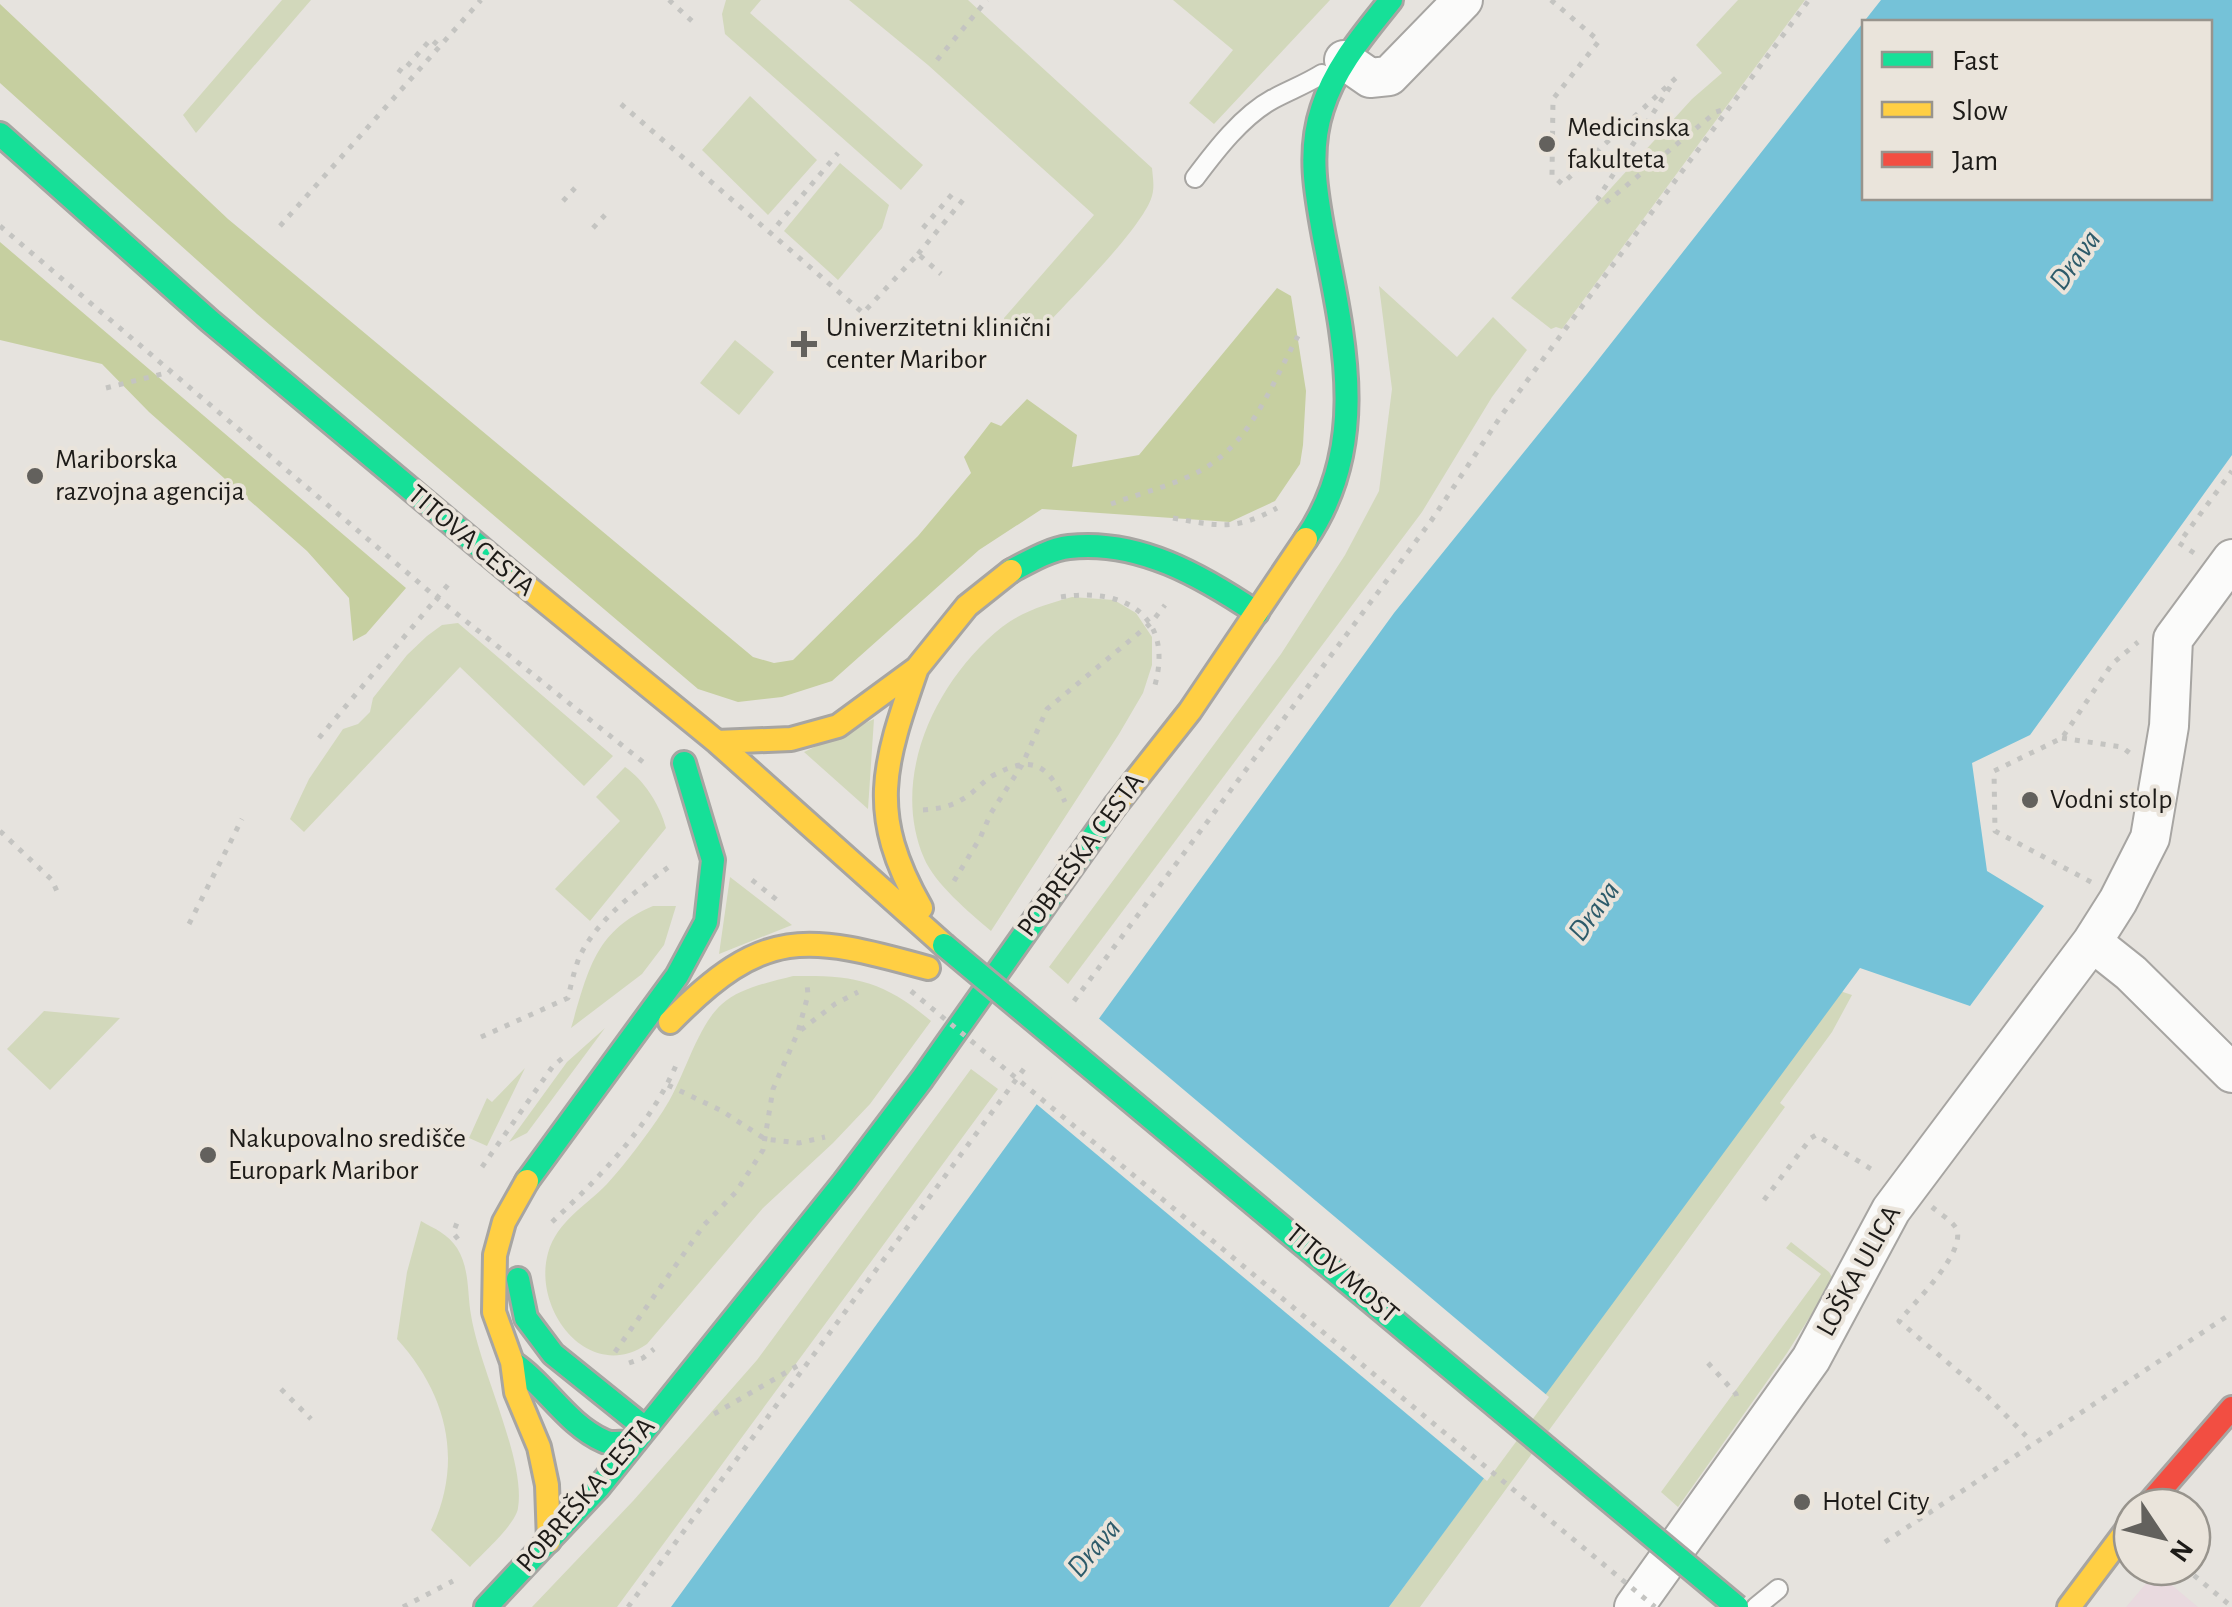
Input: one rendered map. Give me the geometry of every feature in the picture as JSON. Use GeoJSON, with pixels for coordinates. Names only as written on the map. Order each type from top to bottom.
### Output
{"type":"FeatureCollection","features":[{"type":"Feature","properties":{"kind":"main road","name":"POBREŠKA CESTA"},"geometry":{"type":"LineString","coordinates":[[486,1607],[550,1541],[640,1435],[844,1182],[922,1079],[1092,834],[1190,711],[1318,522],[1340,462],[1349,394],[1346,356],[1313,180],[1321,110],[1344,60],[1390,0]]}},
{"type":"Feature","properties":{"kind":"main road","name":"TITOVA CESTA"},"geometry":{"type":"LineString","coordinates":[[0,134],[310,406],[717,742],[944,944]]}},
{"type":"Feature","properties":{"kind":"main road"},"geometry":{"type":"LineString","coordinates":[[717,742],[791,739],[838,726],[917,668],[967,606],[1012,570],[1065,548],[1113,546],[1162,560],[1222,589],[1257,614]]}},
{"type":"Feature","properties":{"kind":"main road"},"geometry":{"type":"LineString","coordinates":[[917,668],[889,747],[884,819],[890,851],[903,880],[944,944]]}},
{"type":"Feature","properties":{"kind":"main road"},"geometry":{"type":"LineString","coordinates":[[550,1541],[548,1485],[494,1312],[495,1255],[504,1222],[519,1191],[678,976],[706,922],[713,860],[678,757],[715,788]]}},
{"type":"Feature","properties":{"kind":"main road"},"geometry":{"type":"LineString","coordinates":[[882,930],[988,1019]]}},
{"type":"Feature","properties":{"kind":"main road"},"geometry":{"type":"LineString","coordinates":[[547,1194],[657,1037],[702,986],[751,953],[810,942],[872,952],[943,981]]}},
{"type":"Feature","properties":{"kind":"main road","name":"TITOV MOST"},"geometry":{"type":"LineString","coordinates":[[944,944],[1737,1607]]}},
{"type":"Feature","properties":{"kind":"main road"},"geometry":{"type":"LineString","coordinates":[[520,1257],[517,1273],[526,1318],[553,1354],[640,1435]]}},
{"type":"Feature","properties":{"kind":"main road"},"geometry":{"type":"LineString","coordinates":[[512,1362],[528,1373],[560,1409],[606,1443],[640,1435]]}},
{"type":"Feature","properties":{"kind":"main road"},"geometry":{"type":"LineString","coordinates":[[2163,1487],[2232,1408]]}},
{"type":"Feature","properties":{"kind":"main road"},"geometry":{"type":"LineString","coordinates":[[2069,1607],[2112,1550]]}},
{"type":"Feature","properties":{"kind":"street"},"geometry":{"type":"LineString","coordinates":[[1344,60],[1370,78],[1389,76],[1463,0]]}},
{"type":"Feature","properties":{"kind":"street"},"geometry":{"type":"LineString","coordinates":[[2172,639],[2232,559]]}},
{"type":"Feature","properties":{"kind":"street","name":"LOŠKA ULICA"},"geometry":{"type":"LineString","coordinates":[[1653,1589],[1810,1358],[1890,1210],[1918,1197],[2118,902],[2150,838],[2170,726],[2172,639]]}},
{"type":"Feature","properties":{"kind":"street"},"geometry":{"type":"LineString","coordinates":[[2092,942],[2131,973],[2232,1073]]}},
{"type":"Feature","properties":{"kind":"lane"},"geometry":{"type":"LineString","coordinates":[[1195,178],[1246,121],[1272,100],[1298,90],[1344,60]]}},
{"type":"Feature","properties":{"kind":"lane"},"geometry":{"type":"LineString","coordinates":[[1653,1589],[1716,1607]]}},
{"type":"Feature","properties":{"kind":"lane"},"geometry":{"type":"LineString","coordinates":[[1756,1607],[1778,1589]]}},
{"type":"Feature","properties":{"kind":"path"},"geometry":{"type":"LineString","coordinates":[[280,226],[481,0]]}},
{"type":"Feature","properties":{"kind":"path"},"geometry":{"type":"LineString","coordinates":[[670,0],[693,22]]}},
{"type":"Feature","properties":{"kind":"path"},"geometry":{"type":"LineString","coordinates":[[936,60],[987,0]]}},
{"type":"Feature","properties":{"kind":"path"},"geometry":{"type":"LineString","coordinates":[[1551,0],[1599,41],[1552,99],[1552,175],[1562,184],[1678,76]]}},
{"type":"Feature","properties":{"kind":"path"},"geometry":{"type":"LineString","coordinates":[[1074,1001],[1430,522],[1501,416],[1809,0]]}},
{"type":"Feature","properties":{"kind":"path"},"geometry":{"type":"LineString","coordinates":[[398,69],[402,72],[431,39],[439,46]]}},
{"type":"Feature","properties":{"kind":"path"},"geometry":{"type":"LineString","coordinates":[[1683,68],[1598,198],[1604,204],[1716,112],[1731,107]]}},
{"type":"Feature","properties":{"kind":"path"},"geometry":{"type":"LineString","coordinates":[[621,104],[862,313],[963,200]]}},
{"type":"Feature","properties":{"kind":"path"},"geometry":{"type":"LineString","coordinates":[[769,235],[838,153]]}},
{"type":"Feature","properties":{"kind":"path"},"geometry":{"type":"LineString","coordinates":[[564,202],[575,188]]}},
{"type":"Feature","properties":{"kind":"path"},"geometry":{"type":"LineString","coordinates":[[923,228],[954,192]]}},
{"type":"Feature","properties":{"kind":"path"},"geometry":{"type":"LineString","coordinates":[[594,228],[605,215]]}},
{"type":"Feature","properties":{"kind":"path"},"geometry":{"type":"LineString","coordinates":[[0,226],[437,598],[637,755],[646,768]]}},
{"type":"Feature","properties":{"kind":"path"},"geometry":{"type":"LineString","coordinates":[[918,254],[940,274]]}},
{"type":"Feature","properties":{"kind":"path"},"geometry":{"type":"LineString","coordinates":[[1100,509],[1193,475],[1230,451],[1256,417],[1298,336]]}},
{"type":"Feature","properties":{"kind":"path"},"geometry":{"type":"LineString","coordinates":[[106,388],[170,372]]}},
{"type":"Feature","properties":{"kind":"path"},"geometry":{"type":"LineString","coordinates":[[2179,543],[2232,472]]}},
{"type":"Feature","properties":{"kind":"path"},"geometry":{"type":"LineString","coordinates":[[319,738],[459,572]]}},
{"type":"Feature","properties":{"kind":"path"},"geometry":{"type":"LineString","coordinates":[[1052,599],[1088,593],[1106,595],[1124,600],[1151,622],[1160,651],[1154,687]]}},
{"type":"Feature","properties":{"kind":"path"},"geometry":{"type":"LineString","coordinates":[[952,886],[1022,765],[1048,710],[1151,622]]}},
{"type":"Feature","properties":{"kind":"path"},"geometry":{"type":"LineString","coordinates":[[2094,884],[1994,831],[1994,771],[2062,738],[2112,664],[2145,635],[2172,639]]}},
{"type":"Feature","properties":{"kind":"path"},"geometry":{"type":"LineString","coordinates":[[2062,738],[2122,747]]}},
{"type":"Feature","properties":{"kind":"path"},"geometry":{"type":"LineString","coordinates":[[916,811],[942,808],[965,799],[992,776],[1022,765],[1039,766],[1052,775],[1065,804]]}},
{"type":"Feature","properties":{"kind":"path"},"geometry":{"type":"LineString","coordinates":[[189,924],[242,820]]}},
{"type":"Feature","properties":{"kind":"path"},"geometry":{"type":"LineString","coordinates":[[0,831],[52,880],[59,896]]}},
{"type":"Feature","properties":{"kind":"path"},"geometry":{"type":"LineString","coordinates":[[481,1037],[568,998],[580,957],[603,924],[674,862]]}},
{"type":"Feature","properties":{"kind":"path"},"geometry":{"type":"LineString","coordinates":[[744,873],[790,910]]}},
{"type":"Feature","properties":{"kind":"path"},"geometry":{"type":"LineString","coordinates":[[610,1364],[632,1325],[704,1224],[736,1192],[763,1150],[773,1090],[798,1032],[808,995],[806,980]]}},
{"type":"Feature","properties":{"kind":"path"},"geometry":{"type":"LineString","coordinates":[[798,1032],[863,990]]}},
{"type":"Feature","properties":{"kind":"path"},"geometry":{"type":"LineString","coordinates":[[911,990],[1653,1589]]}},
{"type":"Feature","properties":{"kind":"path"},"geometry":{"type":"LineString","coordinates":[[933,1030],[944,1014]]}},
{"type":"Feature","properties":{"kind":"path"},"geometry":{"type":"LineString","coordinates":[[546,1227],[615,1158],[668,1084],[682,1051]]}},
{"type":"Feature","properties":{"kind":"path"},"geometry":{"type":"LineString","coordinates":[[628,1607],[1030,1060]]}},
{"type":"Feature","properties":{"kind":"path"},"geometry":{"type":"LineString","coordinates":[[668,1084],[765,1139],[800,1143]]}},
{"type":"Feature","properties":{"kind":"path"},"geometry":{"type":"LineString","coordinates":[[1764,1200],[1816,1135],[1918,1197],[1955,1226],[1958,1236],[1949,1262],[1898,1320],[1987,1396],[2026,1436]]}},
{"type":"Feature","properties":{"kind":"path"},"geometry":{"type":"LineString","coordinates":[[1884,1542],[2232,1313]]}},
{"type":"Feature","properties":{"kind":"path"},"geometry":{"type":"LineString","coordinates":[[620,1366],[643,1358],[662,1342]]}},
{"type":"Feature","properties":{"kind":"path"},"geometry":{"type":"LineString","coordinates":[[710,1416],[806,1362]]}},
{"type":"Feature","properties":{"kind":"path"},"geometry":{"type":"LineString","coordinates":[[1708,1362],[1736,1394],[1744,1419],[1756,1435]]}},
{"type":"Feature","properties":{"kind":"path"},"geometry":{"type":"LineString","coordinates":[[281,1389],[311,1419]]}},
{"type":"Feature","properties":{"kind":"path"},"geometry":{"type":"LineString","coordinates":[[2208,1587],[2232,1607]]}},
{"type":"Feature","properties":{"kind":"shaded area"},"geometry":{"type":"Polygon","coordinates":[[[2143,1587],[2174,1587],[2198,1607],[2126,1607],[2143,1587]]]}},
{"type":"Feature","properties":{"kind":"green space"},"geometry":{"type":"Polygon","coordinates":[[[282,0],[311,0],[196,133],[183,115],[282,0]]]}},
{"type":"Feature","properties":{"kind":"green space"},"geometry":{"type":"Polygon","coordinates":[[[726,0],[761,0],[750,13],[923,165],[901,190],[725,34],[722,14],[726,0]]]}},
{"type":"Feature","properties":{"kind":"green space"},"geometry":{"type":"Polygon","coordinates":[[[849,0],[968,0],[1152,168],[1151,199],[1132,230],[1037,335],[1021,337],[1005,325],[1004,318],[1094,215],[928,65],[849,0]]]}},
{"type":"Feature","properties":{"kind":"green space"},"geometry":{"type":"Polygon","coordinates":[[[1173,0],[1330,0],[1214,124],[1189,103],[1233,50],[1173,0]]]}},
{"type":"Feature","properties":{"kind":"green space"},"geometry":{"type":"Polygon","coordinates":[[[1738,0],[1805,0],[1562,329],[1551,329],[1511,298],[1692,99],[1722,73],[1696,45],[1738,0]]]}},
{"type":"Feature","properties":{"kind":"green space"},"geometry":{"type":"Polygon","coordinates":[[[0,4],[228,219],[753,657],[774,663],[793,660],[918,536],[971,473],[964,457],[991,422],[1001,426],[1027,399],[1077,435],[1072,467],[1139,455],[1277,288],[1291,296],[1306,391],[1300,464],[1275,501],[1230,522],[1042,509],[979,550],[832,681],[782,697],[738,702],[698,689],[257,314],[0,83],[0,4]]]}},
{"type":"Feature","properties":{"kind":"green space"},"geometry":{"type":"Polygon","coordinates":[[[750,96],[817,160],[768,215],[702,150],[750,96]]]}},
{"type":"Feature","properties":{"kind":"green space"},"geometry":{"type":"Polygon","coordinates":[[[840,163],[889,205],[882,228],[838,280],[784,231],[840,163]]]}},
{"type":"Feature","properties":{"kind":"green space"},"geometry":{"type":"Polygon","coordinates":[[[0,242],[406,588],[366,634],[353,641],[349,598],[307,551],[149,412],[102,364],[0,340],[0,242]]]}},
{"type":"Feature","properties":{"kind":"green space"},"geometry":{"type":"Polygon","coordinates":[[[1379,286],[1457,357],[1493,317],[1527,350],[1492,397],[1422,512],[1068,984],[1049,967],[1281,654],[1345,555],[1379,491],[1392,389],[1379,286]]]}},
{"type":"Feature","properties":{"kind":"green space"},"geometry":{"type":"Polygon","coordinates":[[[735,340],[774,372],[739,415],[700,383],[735,340]]]}},
{"type":"Feature","properties":{"kind":"green space"},"geometry":{"type":"Polygon","coordinates":[[[1072,597],[1114,600],[1136,613],[1152,637],[1152,665],[1143,693],[1119,734],[991,931],[944,888],[924,858],[915,827],[912,795],[916,763],[940,701],[979,648],[1018,617],[1072,597]]]}},
{"type":"Feature","properties":{"kind":"green space"},"geometry":{"type":"Polygon","coordinates":[[[458,623],[613,756],[584,786],[460,667],[304,832],[290,819],[309,779],[343,729],[358,724],[370,712],[373,698],[427,636],[442,625],[458,623]]]}},
{"type":"Feature","properties":{"kind":"green space"},"geometry":{"type":"Polygon","coordinates":[[[874,719],[868,809],[804,752],[874,719]]]}},
{"type":"Feature","properties":{"kind":"green space"},"geometry":{"type":"Polygon","coordinates":[[[625,767],[650,794],[666,828],[590,921],[555,889],[620,821],[596,797],[625,767]]]}},
{"type":"Feature","properties":{"kind":"green space"},"geometry":{"type":"Polygon","coordinates":[[[730,877],[792,925],[719,954],[730,877]]]}},
{"type":"Feature","properties":{"kind":"green space"},"geometry":{"type":"Polygon","coordinates":[[[653,906],[676,906],[664,945],[642,974],[571,1028],[596,955],[618,928],[653,906]]]}},
{"type":"Feature","properties":{"kind":"green space"},"geometry":{"type":"Polygon","coordinates":[[[793,976],[867,983],[898,997],[931,1021],[870,1104],[763,1208],[647,1344],[626,1354],[605,1355],[586,1348],[557,1318],[549,1297],[545,1275],[552,1242],[565,1223],[614,1176],[650,1129],[670,1098],[697,1040],[722,1004],[756,986],[793,976]]]}},
{"type":"Feature","properties":{"kind":"green space"},"geometry":{"type":"Polygon","coordinates":[[[1840,991],[1852,995],[1832,1032],[1780,1103],[1785,1107],[1420,1607],[1389,1607],[1840,991]]]}},
{"type":"Feature","properties":{"kind":"green space"},"geometry":{"type":"Polygon","coordinates":[[[44,1011],[120,1018],[50,1090],[7,1049],[44,1011]]]}},
{"type":"Feature","properties":{"kind":"green space"},"geometry":{"type":"Polygon","coordinates":[[[605,1028],[527,1133],[509,1142],[567,1062],[605,1028]]]}},
{"type":"Feature","properties":{"kind":"green space"},"geometry":{"type":"Polygon","coordinates":[[[525,1068],[487,1146],[469,1138],[487,1098],[492,1102],[525,1068]]]}},
{"type":"Feature","properties":{"kind":"green space"},"geometry":{"type":"Polygon","coordinates":[[[971,1069],[998,1089],[617,1607],[532,1607],[633,1501],[757,1360],[971,1069]]]}},
{"type":"Feature","properties":{"kind":"green space"},"geometry":{"type":"Polygon","coordinates":[[[421,1221],[450,1239],[461,1256],[476,1337],[509,1441],[519,1488],[516,1515],[470,1567],[431,1530],[447,1479],[445,1429],[428,1382],[397,1339],[407,1272],[421,1221]]]}},
{"type":"Feature","properties":{"kind":"green space"},"geometry":{"type":"Polygon","coordinates":[[[1791,1242],[1829,1272],[1830,1285],[1678,1507],[1661,1492],[1821,1274],[1786,1248],[1791,1242]]]}},
{"type":"Feature","properties":{"kind":"water","name":"Drava"},"geometry":{"type":"Polygon","coordinates":[[[1881,0],[2232,0],[2232,455],[2030,735],[1972,763],[1987,871],[2044,906],[1970,1006],[1860,968],[1389,1607],[671,1607],[1394,613],[1862,24],[1862,200],[2212,200],[2212,20],[1865,20],[1881,0]]]}},
{"type":"Feature","properties":{"kind":"pier"},"geometry":{"type":"Polygon","coordinates":[[[1096,1016],[1549,1397],[1487,1481],[1034,1102],[1096,1016]]]}},
{"type":"Feature","properties":{"kind":"traffic: fast"},"geometry":{"type":"LineString","coordinates":[[1306,539],[1326,503],[1339,467],[1346,391],[1339,314],[1316,189],[1315,141],[1328,94],[1342,65],[1391,0]]}},
{"type":"Feature","properties":{"kind":"traffic: fast"},"geometry":{"type":"LineString","coordinates":[[0,134],[210,321],[519,580]]}},
{"type":"Feature","properties":{"kind":"traffic: fast"},"geometry":{"type":"LineString","coordinates":[[1011,571],[1062,548],[1120,549],[1192,574],[1257,613]]}},
{"type":"Feature","properties":{"kind":"traffic: fast"},"geometry":{"type":"LineString","coordinates":[[527,1181],[677,976],[706,922],[713,860],[684,763]]}},
{"type":"Feature","properties":{"kind":"traffic: fast"},"geometry":{"type":"LineString","coordinates":[[486,1607],[598,1488],[844,1182],[922,1079],[1115,806]]}},
{"type":"Feature","properties":{"kind":"traffic: fast"},"geometry":{"type":"LineString","coordinates":[[944,945],[1737,1607]]}},
{"type":"Feature","properties":{"kind":"traffic: fast"},"geometry":{"type":"LineString","coordinates":[[518,1279],[526,1318],[553,1354],[645,1428]]}},
{"type":"Feature","properties":{"kind":"traffic: fast"},"geometry":{"type":"LineString","coordinates":[[513,1363],[591,1434],[607,1442],[635,1442]]}},
{"type":"Feature","properties":{"kind":"traffic: slow"},"geometry":{"type":"LineString","coordinates":[[1115,806],[1190,711],[1306,539]]}},
{"type":"Feature","properties":{"kind":"traffic: slow"},"geometry":{"type":"LineString","coordinates":[[717,742],[791,739],[838,726],[917,668],[967,606],[1011,571]]}},
{"type":"Feature","properties":{"kind":"traffic: slow"},"geometry":{"type":"LineString","coordinates":[[519,580],[717,742],[944,945]]}},
{"type":"Feature","properties":{"kind":"traffic: slow"},"geometry":{"type":"LineString","coordinates":[[917,668],[896,733],[886,789],[893,844],[921,908]]}},
{"type":"Feature","properties":{"kind":"traffic: slow"},"geometry":{"type":"LineString","coordinates":[[670,1022],[733,968],[788,946],[849,949],[928,968]]}},
{"type":"Feature","properties":{"kind":"traffic: slow"},"geometry":{"type":"LineString","coordinates":[[527,1181],[504,1222],[495,1255],[494,1312],[512,1362],[516,1392],[539,1447],[547,1485],[549,1541]]}},
{"type":"Feature","properties":{"kind":"traffic: slow"},"geometry":{"type":"LineString","coordinates":[[2069,1607],[2112,1550]]}},
{"type":"Feature","properties":{"kind":"traffic: jam"},"geometry":{"type":"LineString","coordinates":[[2163,1487],[2232,1408]]}},
{"type":"Feature","properties":{"kind":"place","name":"Medicinska fakulteta"},"geometry":{"type":"Point","coordinates":[1547,144]}},
{"type":"Feature","properties":{"kind":"place","name":"Univerzitetni klinični center Maribor"},"geometry":{"type":"Point","coordinates":[804,344]}},
{"type":"Feature","properties":{"kind":"place","name":"Mariborska razvojna agencija"},"geometry":{"type":"Point","coordinates":[35,476]}},
{"type":"Feature","properties":{"kind":"place","name":"Vodni stolp"},"geometry":{"type":"Point","coordinates":[2030,800]}},
{"type":"Feature","properties":{"kind":"place","name":"Nakupovalno središče Europark Maribor"},"geometry":{"type":"Point","coordinates":[208,1155]}},
{"type":"Feature","properties":{"kind":"place","name":"Hotel City"},"geometry":{"type":"Point","coordinates":[1802,1502]}}]}
